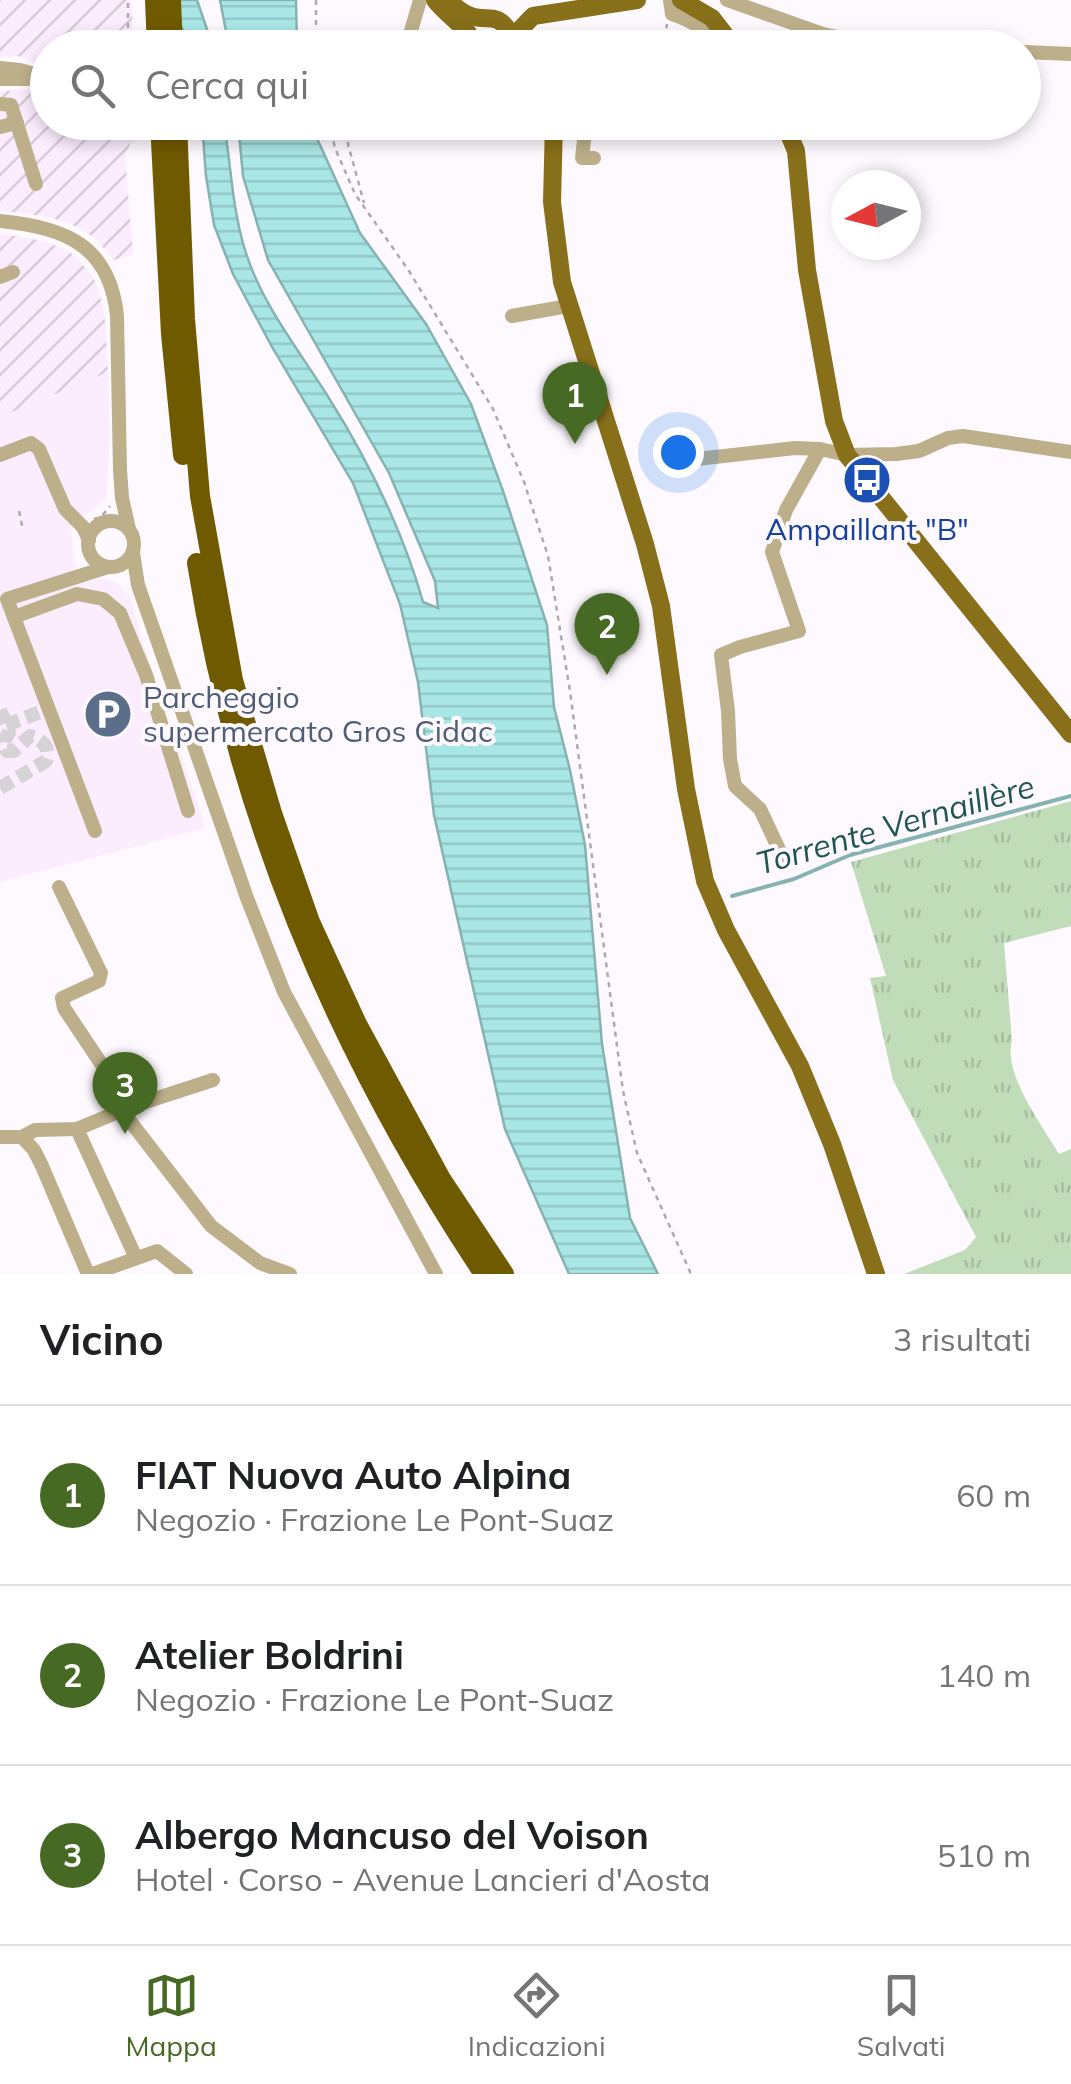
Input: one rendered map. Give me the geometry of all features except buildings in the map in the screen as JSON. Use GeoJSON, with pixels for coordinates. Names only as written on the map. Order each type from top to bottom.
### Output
{"type":"FeatureCollection","features":[{"type":"Feature","properties":{"kind":"highway"},"geometry":{"type":"LineString","coordinates":[[155,0],[156,30]]}},
{"type":"Feature","properties":{"kind":"highway"},"geometry":{"type":"LineString","coordinates":[[171,0],[173,30]]}},
{"type":"Feature","properties":{"kind":"highway"},"geometry":{"type":"LineString","coordinates":[[166,140],[170,334],[189,510],[204,608],[226,708],[265,838],[345,1036],[430,1191],[484,1274]]}},
{"type":"Feature","properties":{"kind":"highway"},"geometry":{"type":"LineString","coordinates":[[170,140],[179,170],[185,319],[200,496],[233,680],[266,794],[310,922],[357,1024],[441,1179],[504,1274]]}},
{"type":"Feature","properties":{"kind":"main road"},"geometry":{"type":"LineString","coordinates":[[435,0],[458,21],[462,30]]}},
{"type":"Feature","properties":{"kind":"main road"},"geometry":{"type":"LineString","coordinates":[[448,0],[472,16],[494,19],[507,30]]}},
{"type":"Feature","properties":{"kind":"main road"},"geometry":{"type":"LineString","coordinates":[[472,30],[474,24],[565,0]]}},
{"type":"Feature","properties":{"kind":"main road"},"geometry":{"type":"LineString","coordinates":[[522,30],[533,16],[637,0]]}},
{"type":"Feature","properties":{"kind":"main road"},"geometry":{"type":"LineString","coordinates":[[706,0],[717,30]]}},
{"type":"Feature","properties":{"kind":"main road"},"geometry":{"type":"LineString","coordinates":[[674,3],[712,18],[717,30]]}},
{"type":"Feature","properties":{"kind":"main road"},"geometry":{"type":"LineString","coordinates":[[554,140],[552,202],[562,282],[661,606],[686,788],[705,881],[726,930],[800,1066],[832,1144],[876,1274]]}},
{"type":"Feature","properties":{"kind":"main road"},"geometry":{"type":"LineString","coordinates":[[791,140],[796,151],[807,270],[834,421],[847,455],[1071,734]]}},
{"type":"Feature","properties":{"kind":"street"},"geometry":{"type":"LineString","coordinates":[[411,30],[420,0]]}},
{"type":"Feature","properties":{"kind":"street"},"geometry":{"type":"LineString","coordinates":[[726,0],[812,30]]}},
{"type":"Feature","properties":{"kind":"street"},"geometry":{"type":"LineString","coordinates":[[1041,53],[1071,54]]}},
{"type":"Feature","properties":{"kind":"street"},"geometry":{"type":"LineString","coordinates":[[0,68],[30,73]]}},
{"type":"Feature","properties":{"kind":"street"},"geometry":{"type":"LineString","coordinates":[[0,80],[30,79]]}},
{"type":"Feature","properties":{"kind":"street"},"geometry":{"type":"LineString","coordinates":[[0,104],[11,105],[36,184]]}},
{"type":"Feature","properties":{"kind":"street"},"geometry":{"type":"LineString","coordinates":[[0,127],[17,123]]}},
{"type":"Feature","properties":{"kind":"street"},"geometry":{"type":"LineString","coordinates":[[584,140],[582,158],[594,158]]}},
{"type":"Feature","properties":{"kind":"street"},"geometry":{"type":"LineString","coordinates":[[0,221],[49,228],[67,235],[98,259],[108,275],[117,316],[120,470],[125,517],[134,540],[135,573],[278,978],[436,1274]]}},
{"type":"Feature","properties":{"kind":"street"},"geometry":{"type":"LineString","coordinates":[[512,316],[568,306]]}},
{"type":"Feature","properties":{"kind":"street"},"geometry":{"type":"LineString","coordinates":[[692,450],[697,460],[795,448],[847,455],[919,452],[948,438],[963,436],[1071,452]]}},
{"type":"Feature","properties":{"kind":"street"},"geometry":{"type":"LineString","coordinates":[[0,456],[31,442],[39,449],[65,510],[78,521],[96,562],[133,584],[146,606]]}},
{"type":"Feature","properties":{"kind":"street"},"geometry":{"type":"LineString","coordinates":[[783,858],[760,810],[735,786],[722,655],[740,646],[800,632],[772,552],[786,510],[820,449]]}},
{"type":"Feature","properties":{"kind":"street"},"geometry":{"type":"LineString","coordinates":[[69,580],[82,568],[95,528],[116,507],[120,470]]}},
{"type":"Feature","properties":{"kind":"street"},"geometry":{"type":"LineString","coordinates":[[78,521],[118,522],[128,529]]}},
{"type":"Feature","properties":{"kind":"street"},"geometry":{"type":"LineString","coordinates":[[95,832],[4,599],[121,566],[133,553]]}},
{"type":"Feature","properties":{"kind":"street"},"geometry":{"type":"LineString","coordinates":[[14,617],[77,594],[103,599],[120,613],[146,675],[188,811]]}},
{"type":"Feature","properties":{"kind":"street"},"geometry":{"type":"LineString","coordinates":[[59,887],[101,973],[99,981],[62,998],[64,1008],[126,1110],[211,1226],[260,1268],[290,1274]]}},
{"type":"Feature","properties":{"kind":"street"},"geometry":{"type":"LineString","coordinates":[[0,1136],[77,1129],[213,1080]]}},
{"type":"Feature","properties":{"kind":"street"},"geometry":{"type":"LineString","coordinates":[[77,1129],[136,1258]]}},
{"type":"Feature","properties":{"kind":"street"},"geometry":{"type":"LineString","coordinates":[[22,1136],[42,1166],[90,1274],[157,1251],[186,1274]]}},
{"type":"Feature","properties":{"kind":"path"},"geometry":{"type":"LineString","coordinates":[[128,0],[128,30]]}},
{"type":"Feature","properties":{"kind":"path"},"geometry":{"type":"LineString","coordinates":[[316,0],[316,30]]}},
{"type":"Feature","properties":{"kind":"path"},"geometry":{"type":"LineString","coordinates":[[667,30],[674,3]]}},
{"type":"Feature","properties":{"kind":"path"},"geometry":{"type":"LineString","coordinates":[[333,140],[356,194],[410,271],[493,409],[524,482],[548,556],[624,1090],[637,1154],[691,1274]]}},
{"type":"Feature","properties":{"kind":"path"},"geometry":{"type":"LineString","coordinates":[[348,140],[366,209]]}},
{"type":"Feature","properties":{"kind":"path"},"geometry":{"type":"LineString","coordinates":[[19,511],[23,530]]}},
{"type":"Feature","properties":{"kind":"shaded area"},"geometry":{"type":"Polygon","coordinates":[[[0,0],[132,0],[133,30],[30,30],[30,61],[18,56],[0,57],[0,0]]]}},
{"type":"Feature","properties":{"kind":"shaded area"},"geometry":{"type":"Polygon","coordinates":[[[30,90],[30,140],[132,140],[125,155],[133,254],[114,260],[94,237],[69,223],[0,210],[0,91],[30,90]]]}},
{"type":"Feature","properties":{"kind":"shaded area"},"geometry":{"type":"Polygon","coordinates":[[[0,233],[48,242],[74,255],[93,276],[105,321],[108,372],[0,417],[0,233]]]}},
{"type":"Feature","properties":{"kind":"shaded area"},"geometry":{"type":"Polygon","coordinates":[[[108,372],[110,437],[106,499],[71,526],[74,559],[81,583],[101,578],[118,583],[130,598],[206,828],[0,882],[0,416],[108,372]]]}},
{"type":"Feature","properties":{"kind":"green space"},"geometry":{"type":"Polygon","coordinates":[[[1071,801],[1071,926],[1004,943],[1011,1054],[1018,1084],[1059,1154],[1071,1149],[1071,1274],[904,1274],[965,1250],[976,1237],[893,1080],[870,978],[886,976],[851,862],[1071,801]]]}},
{"type":"Feature","properties":{"kind":"water"},"geometry":{"type":"Polygon","coordinates":[[[167,0],[197,0],[207,30],[183,30],[167,0]]]}},
{"type":"Feature","properties":{"kind":"water"},"geometry":{"type":"Polygon","coordinates":[[[220,0],[296,0],[297,30],[226,30],[220,0]]]}},
{"type":"Feature","properties":{"kind":"water"},"geometry":{"type":"Polygon","coordinates":[[[203,140],[226,140],[241,234],[260,289],[370,470],[405,548],[423,602],[438,608],[435,581],[389,473],[268,260],[243,176],[240,140],[318,140],[360,233],[426,324],[471,404],[547,625],[554,707],[585,845],[602,1044],[630,1218],[658,1274],[569,1274],[505,1129],[434,815],[418,682],[400,604],[353,483],[233,274],[214,225],[203,140]]]}},
{"type":"Feature","properties":{"kind":"waterway","name":"Torrente Vernaillère"},"geometry":{"type":"LineString","coordinates":[[732,896],[794,879],[850,855],[1071,796]]}},
{"type":"Feature","properties":{"kind":"tunnel"},"geometry":{"type":"LineString","coordinates":[[0,710],[9,732],[4,741],[7,751],[14,751],[30,736],[47,748],[46,761],[0,788]]}},
{"type":"Feature","properties":{"kind":"tunnel"},"geometry":{"type":"LineString","coordinates":[[6,725],[43,711]]}},
{"type":"Feature","properties":{"kind":"place","name":"FIAT Nuova Auto Alpina"},"geometry":{"type":"Point","coordinates":[575,444]}},
{"type":"Feature","properties":{"kind":"place","name":"Ampaillant \"B\""},"geometry":{"type":"Point","coordinates":[867,480]}},
{"type":"Feature","properties":{"kind":"place","name":"Atelier Boldrini"},"geometry":{"type":"Point","coordinates":[607,675]}},
{"type":"Feature","properties":{"kind":"place","name":"Parcheggio supermercato Gros Cidac"},"geometry":{"type":"Point","coordinates":[108,714]}},
{"type":"Feature","properties":{"kind":"place","name":"Albergo Mancuso del Voison"},"geometry":{"type":"Point","coordinates":[125,1134]}}]}
